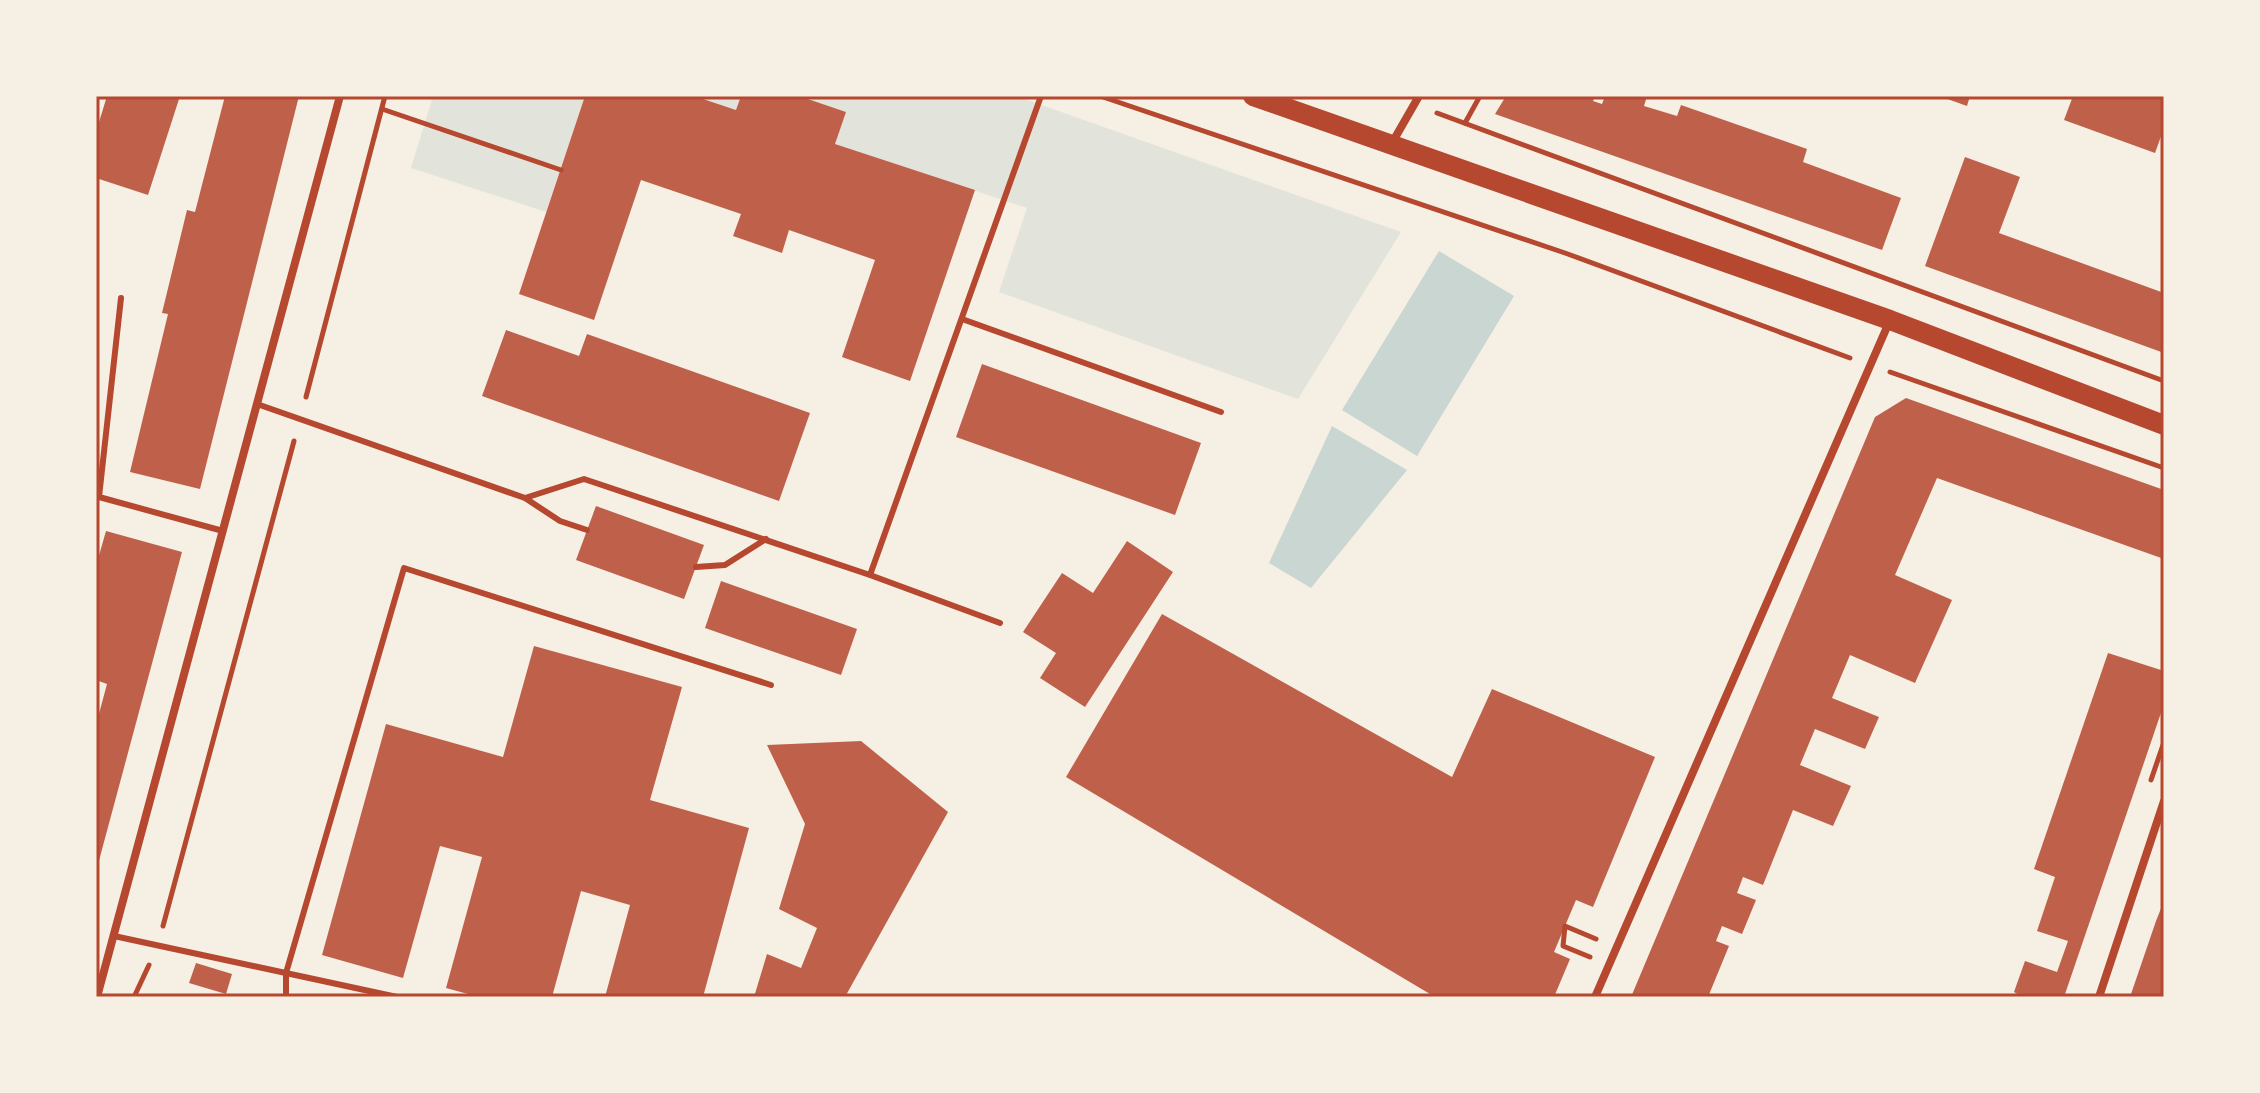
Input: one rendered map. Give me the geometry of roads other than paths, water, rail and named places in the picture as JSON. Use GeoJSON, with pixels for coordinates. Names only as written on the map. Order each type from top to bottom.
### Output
{"type":"FeatureCollection","features":[{"type":"Feature","properties":{"kind":"main road"},"geometry":{"type":"LineString","coordinates":[[1253,96],[1890,320],[2164,425]]}},
{"type":"Feature","properties":{"kind":"street"},"geometry":{"type":"LineString","coordinates":[[97,997],[340,96]]}},
{"type":"Feature","properties":{"kind":"street"},"geometry":{"type":"LineString","coordinates":[[1392,144],[1419,96]]}},
{"type":"Feature","properties":{"kind":"street"},"geometry":{"type":"LineString","coordinates":[[1595,997],[1890,320]]}},
{"type":"Feature","properties":{"kind":"street"},"geometry":{"type":"LineString","coordinates":[[2099,997],[2164,801]]}},
{"type":"Feature","properties":{"kind":"lane"},"geometry":{"type":"LineString","coordinates":[[870,575],[1041,96]]}},
{"type":"Feature","properties":{"kind":"lane"},"geometry":{"type":"LineString","coordinates":[[121,298],[99,497],[223,531]]}},
{"type":"Feature","properties":{"kind":"lane"},"geometry":{"type":"LineString","coordinates":[[962,319],[1221,412]]}},
{"type":"Feature","properties":{"kind":"lane"},"geometry":{"type":"LineString","coordinates":[[257,404],[525,498],[560,521],[587,530]]}},
{"type":"Feature","properties":{"kind":"lane"},"geometry":{"type":"LineString","coordinates":[[525,498],[584,479],[766,539],[1000,623]]}},
{"type":"Feature","properties":{"kind":"lane"},"geometry":{"type":"LineString","coordinates":[[696,567],[725,565],[766,539]]}},
{"type":"Feature","properties":{"kind":"lane"},"geometry":{"type":"LineString","coordinates":[[286,997],[286,973],[404,568],[771,685]]}},
{"type":"Feature","properties":{"kind":"lane"},"geometry":{"type":"LineString","coordinates":[[114,936],[397,997]]}}]}
